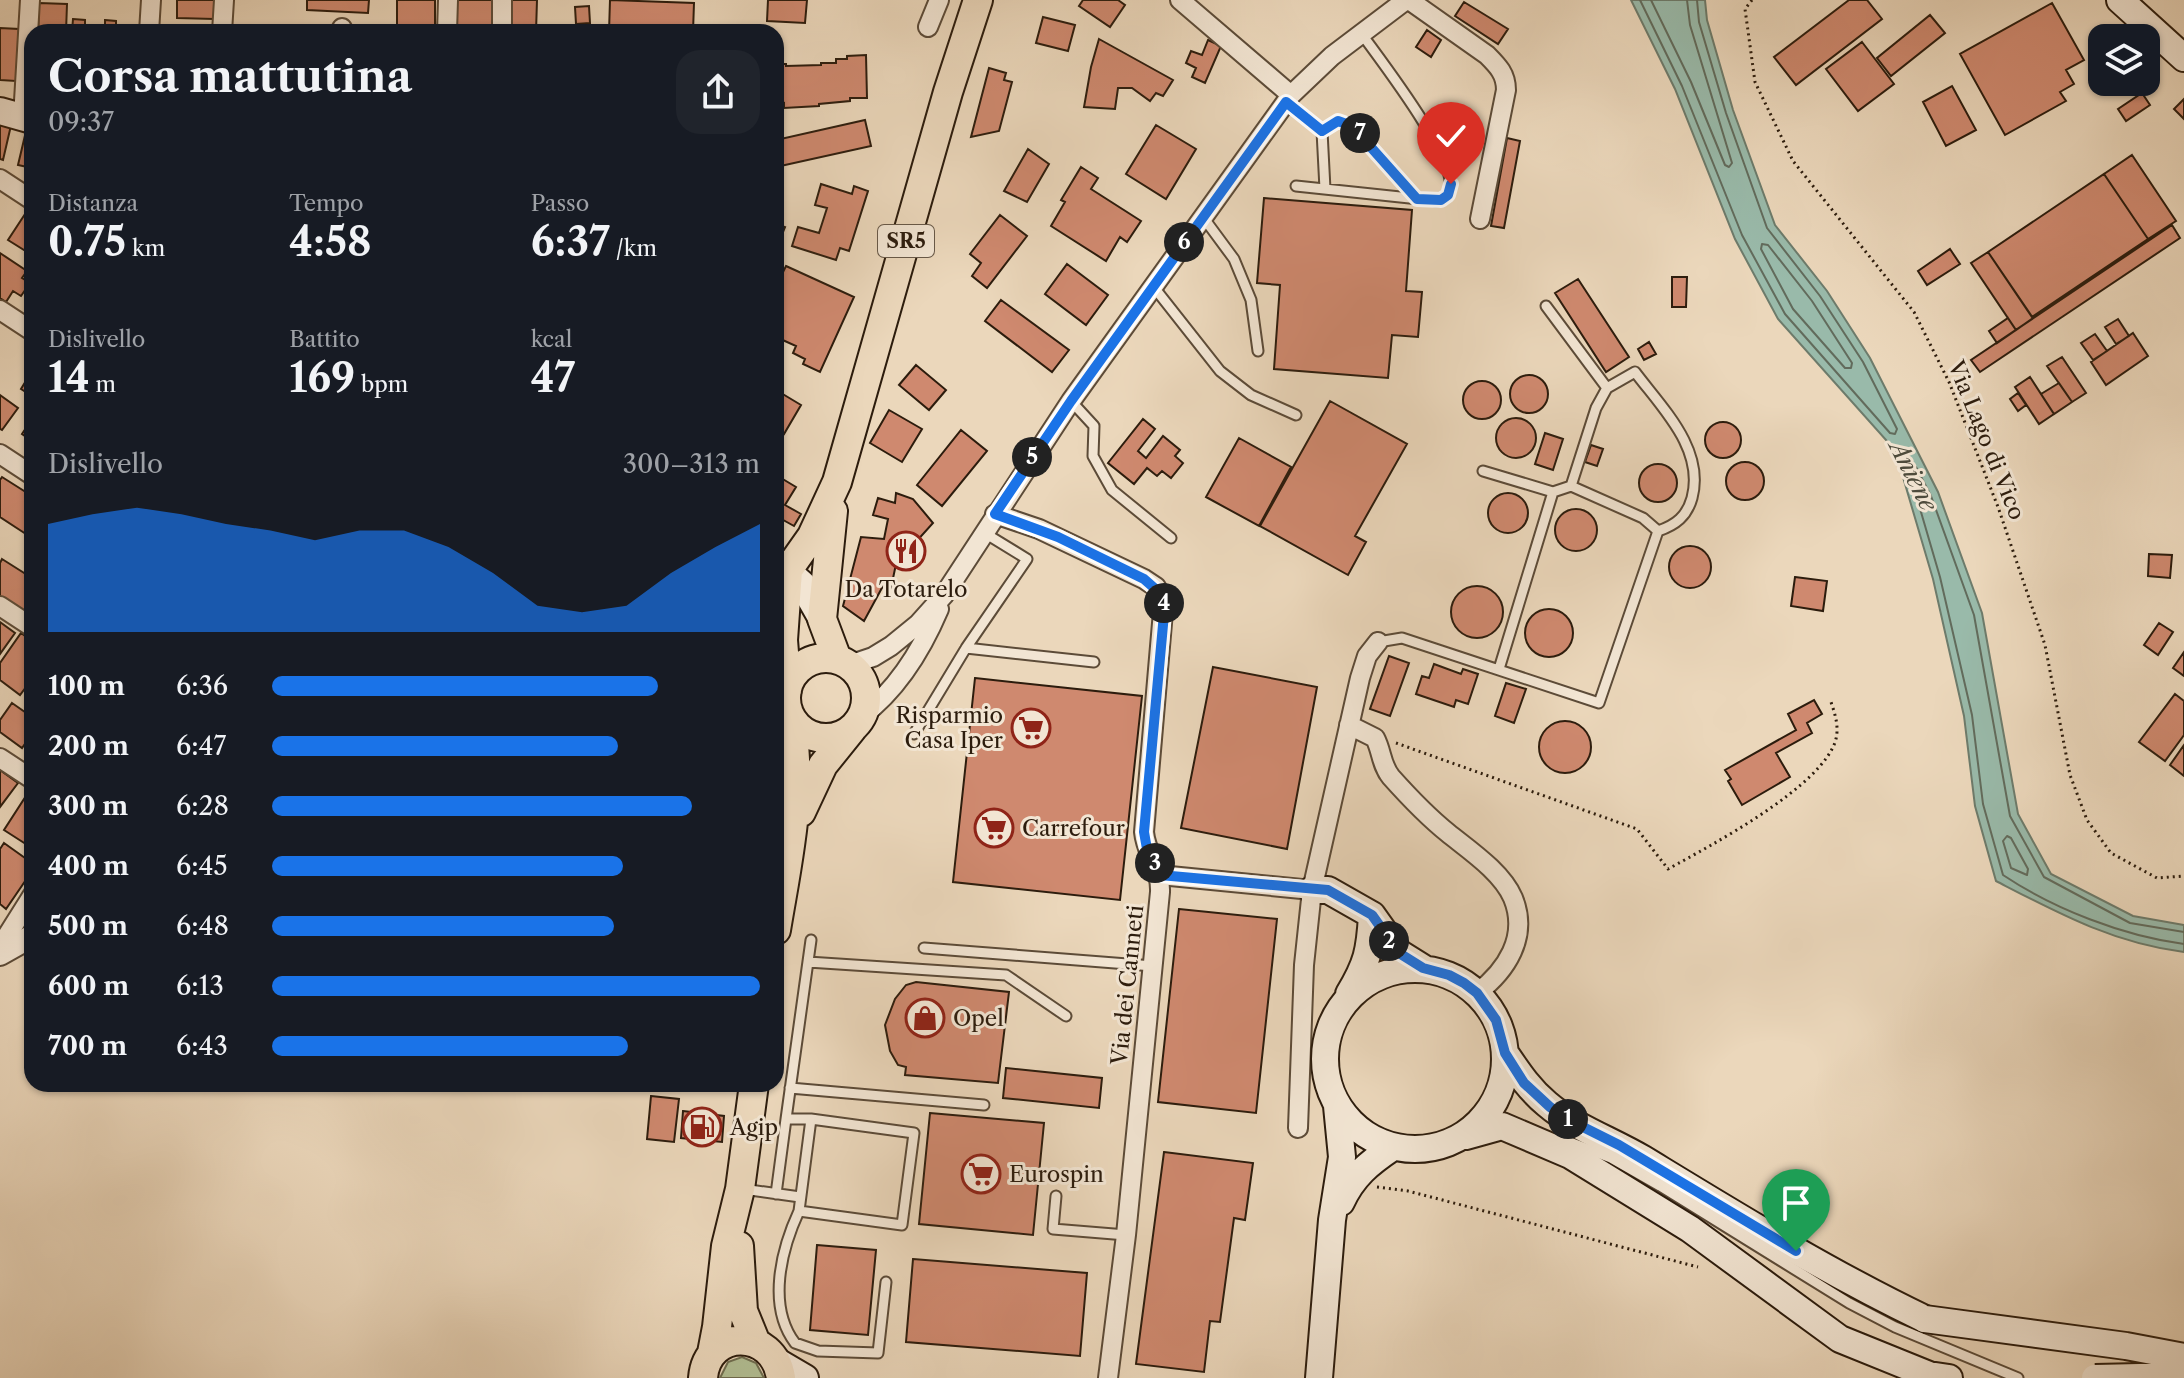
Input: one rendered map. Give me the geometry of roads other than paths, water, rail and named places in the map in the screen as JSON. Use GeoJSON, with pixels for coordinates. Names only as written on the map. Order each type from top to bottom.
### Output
{"type":"FeatureCollection","features":[{"type":"Feature","properties":{"kind":"main road","name":"SR5"},"geometry":{"type":"LineString","coordinates":[[837,482],[951,83],[978,0]]}},
{"type":"Feature","properties":{"kind":"main road"},"geometry":{"type":"LineString","coordinates":[[2120,0],[2184,58]]}},
{"type":"Feature","properties":{"kind":"main road"},"geometry":{"type":"LineString","coordinates":[[784,564],[812,536],[837,482]]}},
{"type":"Feature","properties":{"kind":"main road"},"geometry":{"type":"LineString","coordinates":[[822,619],[837,482]]}},
{"type":"Feature","properties":{"kind":"main road"},"geometry":{"type":"LineString","coordinates":[[784,568],[806,591],[843,662],[863,682],[866,705],[857,723],[831,753],[811,787],[790,847]]}},
{"type":"Feature","properties":{"kind":"main road"},"geometry":{"type":"LineString","coordinates":[[784,654],[797,764],[784,883]]}},
{"type":"Feature","properties":{"kind":"main road"},"geometry":{"type":"LineString","coordinates":[[843,662],[824,658],[800,667],[791,678],[787,698],[792,719],[800,729],[813,736],[826,739],[840,736],[857,723]]}},
{"type":"Feature","properties":{"kind":"main road"},"geometry":{"type":"LineString","coordinates":[[1312,890],[1328,890],[1372,915],[1399,953],[1423,968],[1486,986],[1505,1053],[1524,1083],[1550,1107],[1866,1291],[1925,1319],[2126,1346],[2184,1357]]}},
{"type":"Feature","properties":{"kind":"main road"},"geometry":{"type":"LineString","coordinates":[[1319,1378],[1332,1220],[1342,1157],[1337,1106],[1327,1081],[1325,1055],[1330,1029],[1362,974],[1368,955],[1372,915]]}},
{"type":"Feature","properties":{"kind":"main road"},"geometry":{"type":"LineString","coordinates":[[1342,1006],[1361,987],[1384,974],[1423,968]]}},
{"type":"Feature","properties":{"kind":"main road"},"geometry":{"type":"LineString","coordinates":[[1459,1138],[1473,1128],[1494,1102],[1503,1078],[1505,1053]]}},
{"type":"Feature","properties":{"kind":"main road"},"geometry":{"type":"LineString","coordinates":[[707,1366],[726,1246],[739,1195],[753,1092]]}},
{"type":"Feature","properties":{"kind":"main road"},"geometry":{"type":"LineString","coordinates":[[1337,1106],[1355,1128],[1393,1147],[1427,1149],[1502,1126],[1570,1155],[1690,1229],[1840,1339],[1929,1375],[1949,1378]]}},
{"type":"Feature","properties":{"kind":"main road"},"geometry":{"type":"LineString","coordinates":[[1332,1220],[1349,1184],[1360,1171],[1393,1147]]}},
{"type":"Feature","properties":{"kind":"main road"},"geometry":{"type":"LineString","coordinates":[[739,1195],[743,1311],[771,1361]]}},
{"type":"Feature","properties":{"kind":"main road"},"geometry":{"type":"LineString","coordinates":[[707,1366],[732,1341],[805,1378]]}},
{"type":"Feature","properties":{"kind":"main road"},"geometry":{"type":"LineString","coordinates":[[2095,1378],[2184,1376]]}},
{"type":"Feature","properties":{"kind":"street"},"geometry":{"type":"LineString","coordinates":[[28,24],[30,0]]}},
{"type":"Feature","properties":{"kind":"street"},"geometry":{"type":"LineString","coordinates":[[150,24],[151,0]]}},
{"type":"Feature","properties":{"kind":"street"},"geometry":{"type":"LineString","coordinates":[[222,24],[224,0]]}},
{"type":"Feature","properties":{"kind":"street"},"geometry":{"type":"LineString","coordinates":[[447,24],[448,0]]}},
{"type":"Feature","properties":{"kind":"street"},"geometry":{"type":"LineString","coordinates":[[502,0],[502,24]]}},
{"type":"Feature","properties":{"kind":"street"},"geometry":{"type":"LineString","coordinates":[[928,27],[939,0]]}},
{"type":"Feature","properties":{"kind":"street"},"geometry":{"type":"LineString","coordinates":[[1180,0],[1289,99]]}},
{"type":"Feature","properties":{"kind":"street"},"geometry":{"type":"LineString","coordinates":[[843,662],[873,657],[891,646],[918,624],[944,595],[1071,401],[1289,99],[1311,74],[1407,0],[1487,55],[1505,78],[1506,90],[1480,219]]}},
{"type":"Feature","properties":{"kind":"street"},"geometry":{"type":"LineString","coordinates":[[18,116],[24,58]]}},
{"type":"Feature","properties":{"kind":"street"},"geometry":{"type":"LineString","coordinates":[[0,179],[24,195]]}},
{"type":"Feature","properties":{"kind":"street"},"geometry":{"type":"LineString","coordinates":[[0,310],[24,326]]}},
{"type":"Feature","properties":{"kind":"street"},"geometry":{"type":"LineString","coordinates":[[0,454],[24,470]]}},
{"type":"Feature","properties":{"kind":"street","name":"Via dei Canneti"},"geometry":{"type":"LineString","coordinates":[[995,514],[1058,537],[1144,579],[1161,594],[1164,614],[1144,832],[1147,849],[1160,875],[1126,1235],[1108,1378]]}},
{"type":"Feature","properties":{"kind":"street"},"geometry":{"type":"LineString","coordinates":[[857,723],[884,698],[907,668],[933,624],[944,595]]}},
{"type":"Feature","properties":{"kind":"street"},"geometry":{"type":"LineString","coordinates":[[0,606],[24,622]]}},
{"type":"Feature","properties":{"kind":"street"},"geometry":{"type":"LineString","coordinates":[[1298,1128],[1304,965],[1312,890],[1364,664],[1378,642]]}},
{"type":"Feature","properties":{"kind":"street"},"geometry":{"type":"LineString","coordinates":[[1349,725],[1371,734],[1392,778],[1445,831],[1482,859],[1513,898],[1517,924],[1513,950],[1507,965],[1486,986]]}},
{"type":"Feature","properties":{"kind":"street"},"geometry":{"type":"LineString","coordinates":[[0,758],[24,774]]}},
{"type":"Feature","properties":{"kind":"street"},"geometry":{"type":"LineString","coordinates":[[1160,875],[1312,890]]}},
{"type":"Feature","properties":{"kind":"street"},"geometry":{"type":"LineString","coordinates":[[0,947],[15,926]]}},
{"type":"Feature","properties":{"kind":"street"},"geometry":{"type":"LineString","coordinates":[[0,954],[15,926]]}},
{"type":"Feature","properties":{"kind":"lane"},"geometry":{"type":"LineString","coordinates":[[1296,186],[1438,201],[1450,191],[1450,180],[1432,136],[1361,33]]}},
{"type":"Feature","properties":{"kind":"lane"},"geometry":{"type":"LineString","coordinates":[[1289,99],[1322,131],[1325,189]]}},
{"type":"Feature","properties":{"kind":"lane"},"geometry":{"type":"LineString","coordinates":[[1322,131],[1338,121],[1352,126],[1417,199]]}},
{"type":"Feature","properties":{"kind":"lane"},"geometry":{"type":"LineString","coordinates":[[1203,217],[1234,259],[1251,300],[1258,351]]}},
{"type":"Feature","properties":{"kind":"lane"},"geometry":{"type":"LineString","coordinates":[[1153,286],[1220,371],[1251,395],[1296,415]]}},
{"type":"Feature","properties":{"kind":"lane"},"geometry":{"type":"LineString","coordinates":[[1546,306],[1607,388]]}},
{"type":"Feature","properties":{"kind":"lane"},"geometry":{"type":"LineString","coordinates":[[1378,642],[1402,638],[1599,703],[1658,531],[1675,524],[1686,512],[1695,475],[1689,449],[1635,372],[1607,388],[1596,408],[1571,486]]}},
{"type":"Feature","properties":{"kind":"lane"},"geometry":{"type":"LineString","coordinates":[[1071,401],[1094,426],[1093,456],[1112,490],[1171,538]]}},
{"type":"Feature","properties":{"kind":"lane"},"geometry":{"type":"LineString","coordinates":[[1483,471],[1553,492],[1571,486],[1643,518],[1658,531]]}},
{"type":"Feature","properties":{"kind":"lane"},"geometry":{"type":"LineString","coordinates":[[1499,669],[1553,492]]}},
{"type":"Feature","properties":{"kind":"lane"},"geometry":{"type":"LineString","coordinates":[[914,734],[966,648],[1027,559],[983,532]]}},
{"type":"Feature","properties":{"kind":"lane"},"geometry":{"type":"LineString","coordinates":[[966,648],[1094,662]]}},
{"type":"Feature","properties":{"kind":"lane"},"geometry":{"type":"LineString","coordinates":[[776,1194],[811,940]]}},
{"type":"Feature","properties":{"kind":"lane"},"geometry":{"type":"LineString","coordinates":[[924,948],[1153,966]]}},
{"type":"Feature","properties":{"kind":"lane"},"geometry":{"type":"LineString","coordinates":[[808,962],[1006,975],[1066,1016]]}},
{"type":"Feature","properties":{"kind":"lane"},"geometry":{"type":"LineString","coordinates":[[790,1088],[984,1105]]}},
{"type":"Feature","properties":{"kind":"lane"},"geometry":{"type":"LineString","coordinates":[[786,1119],[811,1119],[914,1133],[902,1225],[799,1211]]}},
{"type":"Feature","properties":{"kind":"lane"},"geometry":{"type":"LineString","coordinates":[[811,1119],[799,1211],[786,1243],[780,1284],[784,1322],[795,1343],[818,1351],[878,1353],[886,1282]]}},
{"type":"Feature","properties":{"kind":"lane"},"geometry":{"type":"LineString","coordinates":[[1502,1126],[1531,1129],[1611,1158],[1849,1303],[1895,1327],[2018,1378]]}},
{"type":"Feature","properties":{"kind":"lane"},"geometry":{"type":"LineString","coordinates":[[739,1195],[800,1197]]}},
{"type":"Feature","properties":{"kind":"lane"},"geometry":{"type":"LineString","coordinates":[[1056,1196],[1053,1229],[1126,1235]]}},
{"type":"Feature","properties":{"kind":"water","name":"Aniene"},"geometry":{"type":"Polygon","coordinates":[[[1631,0],[1705,0],[1707,20],[1733,110],[1775,225],[1827,291],[1870,358],[1938,492],[1982,613],[2018,814],[2051,874],[2133,916],[2184,925],[2184,952],[2110,934],[1996,881],[1975,806],[1964,716],[1933,579],[1895,450],[1778,319],[1735,239],[1675,89],[1631,0]]]}},
{"type":"Feature","properties":{"kind":"place","name":"Da Totarelo"},"geometry":{"type":"Point","coordinates":[906,551]}},
{"type":"Feature","properties":{"kind":"place","name":"Risparmio Casa Iper"},"geometry":{"type":"Point","coordinates":[1031,728]}},
{"type":"Feature","properties":{"kind":"place","name":"Carrefour"},"geometry":{"type":"Point","coordinates":[994,828]}},
{"type":"Feature","properties":{"kind":"place","name":"Opel"},"geometry":{"type":"Point","coordinates":[925,1018]}},
{"type":"Feature","properties":{"kind":"place","name":"Agip"},"geometry":{"type":"Point","coordinates":[702,1127]}},
{"type":"Feature","properties":{"kind":"place","name":"Eurospin"},"geometry":{"type":"Point","coordinates":[981,1174]}}]}
